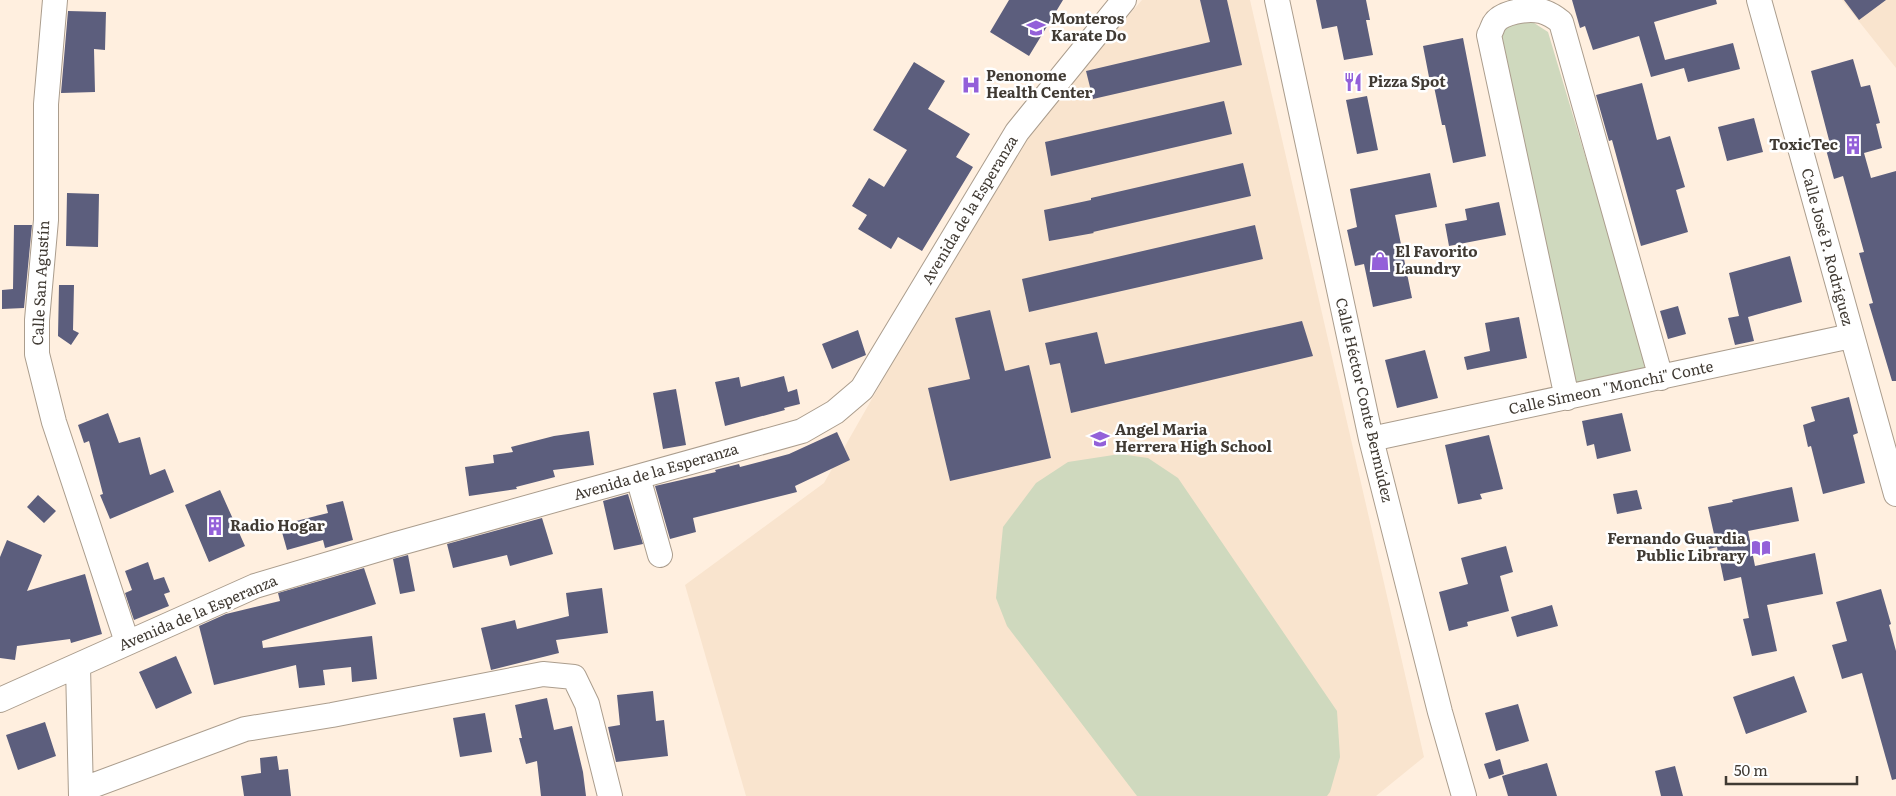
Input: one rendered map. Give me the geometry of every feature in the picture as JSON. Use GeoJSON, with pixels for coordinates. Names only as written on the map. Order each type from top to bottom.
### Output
{"type":"FeatureCollection","features":[{"type":"Feature","properties":{"kind":"street","name":"Calle San Agustín"},"geometry":{"type":"LineString","coordinates":[[55,0],[46,104],[46,220],[37,320],[37,354],[54,422],[127,642]]}},
{"type":"Feature","properties":{"kind":"street","name":"Avenida de la Esperanza"},"geometry":{"type":"LineString","coordinates":[[0,700],[255,586],[393,545],[802,431],[835,412],[862,389],[1017,132],[1124,0]]}},
{"type":"Feature","properties":{"kind":"street","name":"Calle Héctor Conte Bermúdez"},"geometry":{"type":"LineString","coordinates":[[1277,0],[1371,439],[1440,712],[1464,796]]}},
{"type":"Feature","properties":{"kind":"street","name":"Calle José P. Rodríguez"},"geometry":{"type":"LineString","coordinates":[[1759,0],[1896,494]]}},
{"type":"Feature","properties":{"kind":"street"},"geometry":{"type":"LineString","coordinates":[[1568,398],[1489,36],[1494,24],[1504,16],[1512,14],[1536,10],[1549,14],[1561,22],[1661,378]]}},
{"type":"Feature","properties":{"kind":"street","name":"Calle Simeon \"Monchi\" Conte"},"geometry":{"type":"LineString","coordinates":[[1371,439],[1851,336]]}},
{"type":"Feature","properties":{"kind":"street"},"geometry":{"type":"LineString","coordinates":[[638,477],[660,555]]}},
{"type":"Feature","properties":{"kind":"street"},"geometry":{"type":"LineString","coordinates":[[78,666],[81,793],[245,729],[332,716],[542,674],[574,677],[588,704],[610,796]]}},
{"type":"Feature","properties":{"kind":"shaded area","name":"Angel Maria Herrera High School"},"geometry":{"type":"Polygon","coordinates":[[[1142,0],[1250,0],[1424,757],[1376,796],[746,796],[685,585],[824,483],[1025,134],[1142,0]]]}},
{"type":"Feature","properties":{"kind":"shaded area"},"geometry":{"type":"Polygon","coordinates":[[[1842,0],[1896,0],[1896,68],[1842,0]]]}},
{"type":"Feature","properties":{"kind":"green space"},"geometry":{"type":"Polygon","coordinates":[[[1531,21],[1548,32],[1649,369],[1571,386],[1497,38],[1504,26],[1531,21]]]}},
{"type":"Feature","properties":{"kind":"green space"},"geometry":{"type":"Polygon","coordinates":[[[1120,454],[1148,458],[1178,478],[1337,711],[1340,757],[1330,792],[1327,796],[1137,796],[1007,626],[996,598],[1003,527],[1036,483],[1068,462],[1120,454]]]}},
{"type":"Feature","properties":{"kind":"building"},"geometry":{"type":"Polygon","coordinates":[[[1009,0],[1063,0],[1029,56],[990,32],[1009,0]]]}},
{"type":"Feature","properties":{"kind":"building"},"geometry":{"type":"Polygon","coordinates":[[[1200,0],[1227,0],[1242,65],[1093,99],[1086,71],[1210,42],[1200,0]]]}},
{"type":"Feature","properties":{"kind":"building"},"geometry":{"type":"Polygon","coordinates":[[[1316,0],[1366,0],[1370,20],[1366,20],[1373,55],[1344,60],[1337,26],[1322,29],[1316,0]]]}},
{"type":"Feature","properties":{"kind":"building"},"geometry":{"type":"Polygon","coordinates":[[[1572,0],[1716,0],[1717,4],[1654,22],[1665,60],[1733,43],[1740,69],[1688,82],[1684,68],[1651,77],[1639,36],[1593,50],[1585,26],[1580,28],[1572,0]]]}},
{"type":"Feature","properties":{"kind":"building"},"geometry":{"type":"Polygon","coordinates":[[[1844,0],[1886,0],[1859,20],[1844,0]]]}},
{"type":"Feature","properties":{"kind":"building"},"geometry":{"type":"Polygon","coordinates":[[[68,11],[106,12],[105,50],[94,49],[95,92],[61,93],[68,11]]]}},
{"type":"Feature","properties":{"kind":"building"},"geometry":{"type":"Polygon","coordinates":[[[1463,38],[1486,156],[1453,163],[1445,125],[1442,125],[1432,77],[1429,77],[1423,46],[1463,38]]]}},
{"type":"Feature","properties":{"kind":"building"},"geometry":{"type":"Polygon","coordinates":[[[1853,59],[1861,87],[1870,85],[1880,123],[1876,124],[1882,148],[1864,153],[1871,178],[1896,171],[1896,381],[1892,381],[1869,304],[1873,303],[1859,253],[1864,252],[1843,176],[1834,179],[1824,142],[1829,140],[1811,71],[1853,59]]]}},
{"type":"Feature","properties":{"kind":"building"},"geometry":{"type":"Polygon","coordinates":[[[914,62],[945,81],[928,109],[970,134],[956,157],[973,167],[922,251],[898,237],[891,249],[858,229],[867,215],[852,206],[869,178],[884,187],[907,150],[873,130],[914,62]]]}},
{"type":"Feature","properties":{"kind":"building"},"geometry":{"type":"Polygon","coordinates":[[[1642,83],[1657,140],[1670,136],[1685,187],[1676,190],[1688,232],[1641,246],[1612,140],[1609,141],[1596,95],[1642,83]]]}},
{"type":"Feature","properties":{"kind":"building"},"geometry":{"type":"Polygon","coordinates":[[[1367,96],[1378,150],[1357,154],[1346,100],[1367,96]]]}},
{"type":"Feature","properties":{"kind":"building"},"geometry":{"type":"Polygon","coordinates":[[[1224,101],[1232,134],[1051,176],[1045,142],[1224,101]]]}},
{"type":"Feature","properties":{"kind":"building"},"geometry":{"type":"Polygon","coordinates":[[[1754,118],[1763,152],[1727,161],[1718,127],[1754,118]]]}},
{"type":"Feature","properties":{"kind":"building"},"geometry":{"type":"Polygon","coordinates":[[[1243,163],[1251,196],[1094,233],[1049,241],[1044,210],[1243,163]]]}},
{"type":"Feature","properties":{"kind":"building"},"geometry":{"type":"Polygon","coordinates":[[[1430,173],[1437,207],[1395,215],[1412,298],[1373,307],[1364,264],[1355,266],[1347,230],[1357,227],[1350,189],[1430,173]]]}},
{"type":"Feature","properties":{"kind":"building"},"geometry":{"type":"Polygon","coordinates":[[[67,193],[99,194],[98,247],[66,246],[67,193]]]}},
{"type":"Feature","properties":{"kind":"building"},"geometry":{"type":"Polygon","coordinates":[[[1499,202],[1506,235],[1449,246],[1445,224],[1467,220],[1465,209],[1499,202]]]}},
{"type":"Feature","properties":{"kind":"building"},"geometry":{"type":"Polygon","coordinates":[[[14,225],[32,225],[24,308],[2,309],[2,290],[13,289],[14,225]]]}},
{"type":"Feature","properties":{"kind":"building"},"geometry":{"type":"Polygon","coordinates":[[[1255,225],[1263,259],[1029,312],[1022,279],[1255,225]]]}},
{"type":"Feature","properties":{"kind":"building"},"geometry":{"type":"Polygon","coordinates":[[[1790,256],[1802,302],[1748,317],[1754,341],[1735,345],[1728,318],[1739,316],[1729,273],[1790,256]]]}},
{"type":"Feature","properties":{"kind":"building"},"geometry":{"type":"Polygon","coordinates":[[[59,285],[74,285],[73,330],[79,333],[71,345],[58,336],[59,285]]]}},
{"type":"Feature","properties":{"kind":"building"},"geometry":{"type":"Polygon","coordinates":[[[1678,306],[1686,334],[1668,339],[1660,311],[1678,306]]]}},
{"type":"Feature","properties":{"kind":"building"},"geometry":{"type":"Polygon","coordinates":[[[990,310],[1005,371],[1029,365],[1051,458],[950,481],[928,388],[970,379],[955,318],[990,310]]]}},
{"type":"Feature","properties":{"kind":"building"},"geometry":{"type":"Polygon","coordinates":[[[1519,317],[1527,358],[1467,370],[1464,357],[1490,351],[1485,323],[1519,317]]]}},
{"type":"Feature","properties":{"kind":"building"},"geometry":{"type":"Polygon","coordinates":[[[1302,321],[1313,356],[1071,413],[1060,363],[1050,365],[1045,343],[1097,332],[1105,364],[1302,321]]]}},
{"type":"Feature","properties":{"kind":"building"},"geometry":{"type":"Polygon","coordinates":[[[858,330],[866,355],[832,369],[822,344],[858,330]]]}},
{"type":"Feature","properties":{"kind":"building"},"geometry":{"type":"Polygon","coordinates":[[[1425,350],[1438,398],[1397,408],[1385,360],[1425,350]]]}},
{"type":"Feature","properties":{"kind":"building"},"geometry":{"type":"Polygon","coordinates":[[[784,376],[788,392],[797,389],[800,404],[784,408],[785,410],[725,426],[715,382],[739,377],[741,387],[784,376]]]}},
{"type":"Feature","properties":{"kind":"building"},"geometry":{"type":"Polygon","coordinates":[[[676,389],[686,445],[663,449],[653,393],[676,389]]]}},
{"type":"Feature","properties":{"kind":"building"},"geometry":{"type":"Polygon","coordinates":[[[1849,397],[1858,433],[1853,435],[1865,483],[1823,494],[1811,446],[1808,447],[1803,425],[1815,421],[1811,407],[1849,397]]]}},
{"type":"Feature","properties":{"kind":"building"},"geometry":{"type":"Polygon","coordinates":[[[108,413],[119,443],[140,437],[150,475],[165,469],[174,492],[110,519],[100,495],[103,494],[89,441],[84,443],[78,425],[108,413]]]}},
{"type":"Feature","properties":{"kind":"building"},"geometry":{"type":"Polygon","coordinates":[[[1622,413],[1631,451],[1597,459],[1594,444],[1587,446],[1582,421],[1622,413]]]}},
{"type":"Feature","properties":{"kind":"building"},"geometry":{"type":"Polygon","coordinates":[[[589,431],[594,465],[553,470],[555,477],[516,487],[517,489],[469,496],[465,467],[494,463],[493,455],[513,452],[511,447],[554,436],[589,431]]]}},
{"type":"Feature","properties":{"kind":"building"},"geometry":{"type":"Polygon","coordinates":[[[837,432],[850,460],[795,486],[797,492],[693,518],[696,532],[670,539],[655,486],[716,472],[715,470],[739,464],[740,467],[789,454],[837,432]]]}},
{"type":"Feature","properties":{"kind":"building"},"geometry":{"type":"Polygon","coordinates":[[[1489,435],[1503,489],[1480,494],[1482,499],[1458,504],[1445,445],[1489,435]]]}},
{"type":"Feature","properties":{"kind":"building"},"geometry":{"type":"Polygon","coordinates":[[[1792,487],[1799,521],[1748,531],[1755,566],[1815,553],[1823,594],[1767,605],[1777,651],[1752,656],[1743,619],[1749,618],[1741,577],[1724,581],[1717,547],[1709,549],[1706,536],[1714,534],[1708,507],[1792,487]]]}},
{"type":"Feature","properties":{"kind":"building","name":"Radio Hogar"},"geometry":{"type":"Polygon","coordinates":[[[220,490],[245,546],[209,562],[185,505],[220,490]]]}},
{"type":"Feature","properties":{"kind":"building"},"geometry":{"type":"Polygon","coordinates":[[[1637,490],[1642,509],[1617,514],[1613,494],[1637,490]]]}},
{"type":"Feature","properties":{"kind":"building"},"geometry":{"type":"Polygon","coordinates":[[[628,494],[643,544],[614,550],[603,501],[628,494]]]}},
{"type":"Feature","properties":{"kind":"building"},"geometry":{"type":"Polygon","coordinates":[[[38,495],[56,511],[44,523],[27,507],[38,495]]]}},
{"type":"Feature","properties":{"kind":"building"},"geometry":{"type":"Polygon","coordinates":[[[343,501],[353,540],[325,548],[323,540],[287,550],[280,525],[328,513],[326,505],[343,501]]]}},
{"type":"Feature","properties":{"kind":"building"},"geometry":{"type":"Polygon","coordinates":[[[542,518],[553,554],[510,566],[507,555],[453,568],[447,544],[542,518]]]}},
{"type":"Feature","properties":{"kind":"building"},"geometry":{"type":"Polygon","coordinates":[[[7,540],[42,555],[27,591],[85,574],[102,634],[71,643],[70,639],[17,646],[15,660],[0,658],[0,557],[7,540]]]}},
{"type":"Feature","properties":{"kind":"building"},"geometry":{"type":"Polygon","coordinates":[[[1506,546],[1513,572],[1500,576],[1509,611],[1467,622],[1468,626],[1449,631],[1439,592],[1468,584],[1461,558],[1506,546]]]}},
{"type":"Feature","properties":{"kind":"building"},"geometry":{"type":"Polygon","coordinates":[[[408,555],[415,591],[400,594],[393,559],[408,555]]]}},
{"type":"Feature","properties":{"kind":"building"},"geometry":{"type":"Polygon","coordinates":[[[148,562],[154,580],[164,577],[170,592],[164,594],[169,606],[134,620],[125,593],[132,590],[125,571],[148,562]]]}},
{"type":"Feature","properties":{"kind":"building"},"geometry":{"type":"Polygon","coordinates":[[[364,568],[376,604],[262,641],[263,648],[372,636],[377,679],[352,682],[351,667],[323,670],[325,685],[299,688],[296,665],[214,685],[199,626],[226,614],[280,601],[278,593],[364,568]]]}},
{"type":"Feature","properties":{"kind":"building"},"geometry":{"type":"Polygon","coordinates":[[[602,588],[608,633],[556,640],[559,653],[491,670],[481,628],[515,620],[517,629],[569,616],[566,593],[602,588]]]}},
{"type":"Feature","properties":{"kind":"building"},"geometry":{"type":"Polygon","coordinates":[[[1881,589],[1896,651],[1896,779],[1892,780],[1862,673],[1842,679],[1832,645],[1847,641],[1836,602],[1881,589]]]}},
{"type":"Feature","properties":{"kind":"building"},"geometry":{"type":"Polygon","coordinates":[[[1552,605],[1558,626],[1517,637],[1511,617],[1552,605]]]}},
{"type":"Feature","properties":{"kind":"building"},"geometry":{"type":"Polygon","coordinates":[[[176,656],[192,693],[156,709],[139,672],[176,656]]]}},
{"type":"Feature","properties":{"kind":"building"},"geometry":{"type":"Polygon","coordinates":[[[1794,676],[1807,712],[1746,734],[1733,697],[1794,676]]]}},
{"type":"Feature","properties":{"kind":"building"},"geometry":{"type":"Polygon","coordinates":[[[653,691],[656,721],[664,720],[668,756],[616,762],[608,727],[620,725],[617,695],[653,691]]]}},
{"type":"Feature","properties":{"kind":"building"},"geometry":{"type":"Polygon","coordinates":[[[547,698],[554,730],[572,726],[583,772],[586,796],[541,796],[537,761],[526,764],[519,738],[522,738],[515,705],[547,698]]]}},
{"type":"Feature","properties":{"kind":"building"},"geometry":{"type":"Polygon","coordinates":[[[1518,704],[1529,741],[1496,751],[1485,713],[1518,704]]]}},
{"type":"Feature","properties":{"kind":"building"},"geometry":{"type":"Polygon","coordinates":[[[485,713],[492,752],[460,757],[453,718],[485,713]]]}},
{"type":"Feature","properties":{"kind":"building"},"geometry":{"type":"Polygon","coordinates":[[[45,722],[56,756],[18,770],[6,735],[45,722]]]}},
{"type":"Feature","properties":{"kind":"building"},"geometry":{"type":"Polygon","coordinates":[[[277,756],[279,770],[288,769],[291,796],[244,796],[241,776],[261,773],[260,758],[277,756]]]}},
{"type":"Feature","properties":{"kind":"building"},"geometry":{"type":"Polygon","coordinates":[[[1500,759],[1504,774],[1489,779],[1484,764],[1500,759]]]}},
{"type":"Feature","properties":{"kind":"building"},"geometry":{"type":"Polygon","coordinates":[[[1547,763],[1557,796],[1508,796],[1502,776],[1547,763]]]}},
{"type":"Feature","properties":{"kind":"building"},"geometry":{"type":"Polygon","coordinates":[[[1675,766],[1683,796],[1661,796],[1655,771],[1675,766]]]}},
{"type":"Feature","properties":{"kind":"place","name":"Monteros Karate Do"},"geometry":{"type":"Point","coordinates":[1036,28]}},
{"type":"Feature","properties":{"kind":"place","name":"Pizza Spot"},"geometry":{"type":"Point","coordinates":[1353,82]}},
{"type":"Feature","properties":{"kind":"place","name":"Penonome Health Center"},"geometry":{"type":"Point","coordinates":[971,85]}},
{"type":"Feature","properties":{"kind":"place","name":"ToxicTec"},"geometry":{"type":"Point","coordinates":[1853,145]}},
{"type":"Feature","properties":{"kind":"place","name":"El Favorito Laundry"},"geometry":{"type":"Point","coordinates":[1380,261]}},
{"type":"Feature","properties":{"kind":"place","name":"Angel Maria Herrera High School"},"geometry":{"type":"Point","coordinates":[1100,439]}},
{"type":"Feature","properties":{"kind":"place","name":"Radio Hogar"},"geometry":{"type":"Point","coordinates":[215,526]}},
{"type":"Feature","properties":{"kind":"place","name":"Fernando Guardia Public Library"},"geometry":{"type":"Point","coordinates":[1761,548]}}]}
